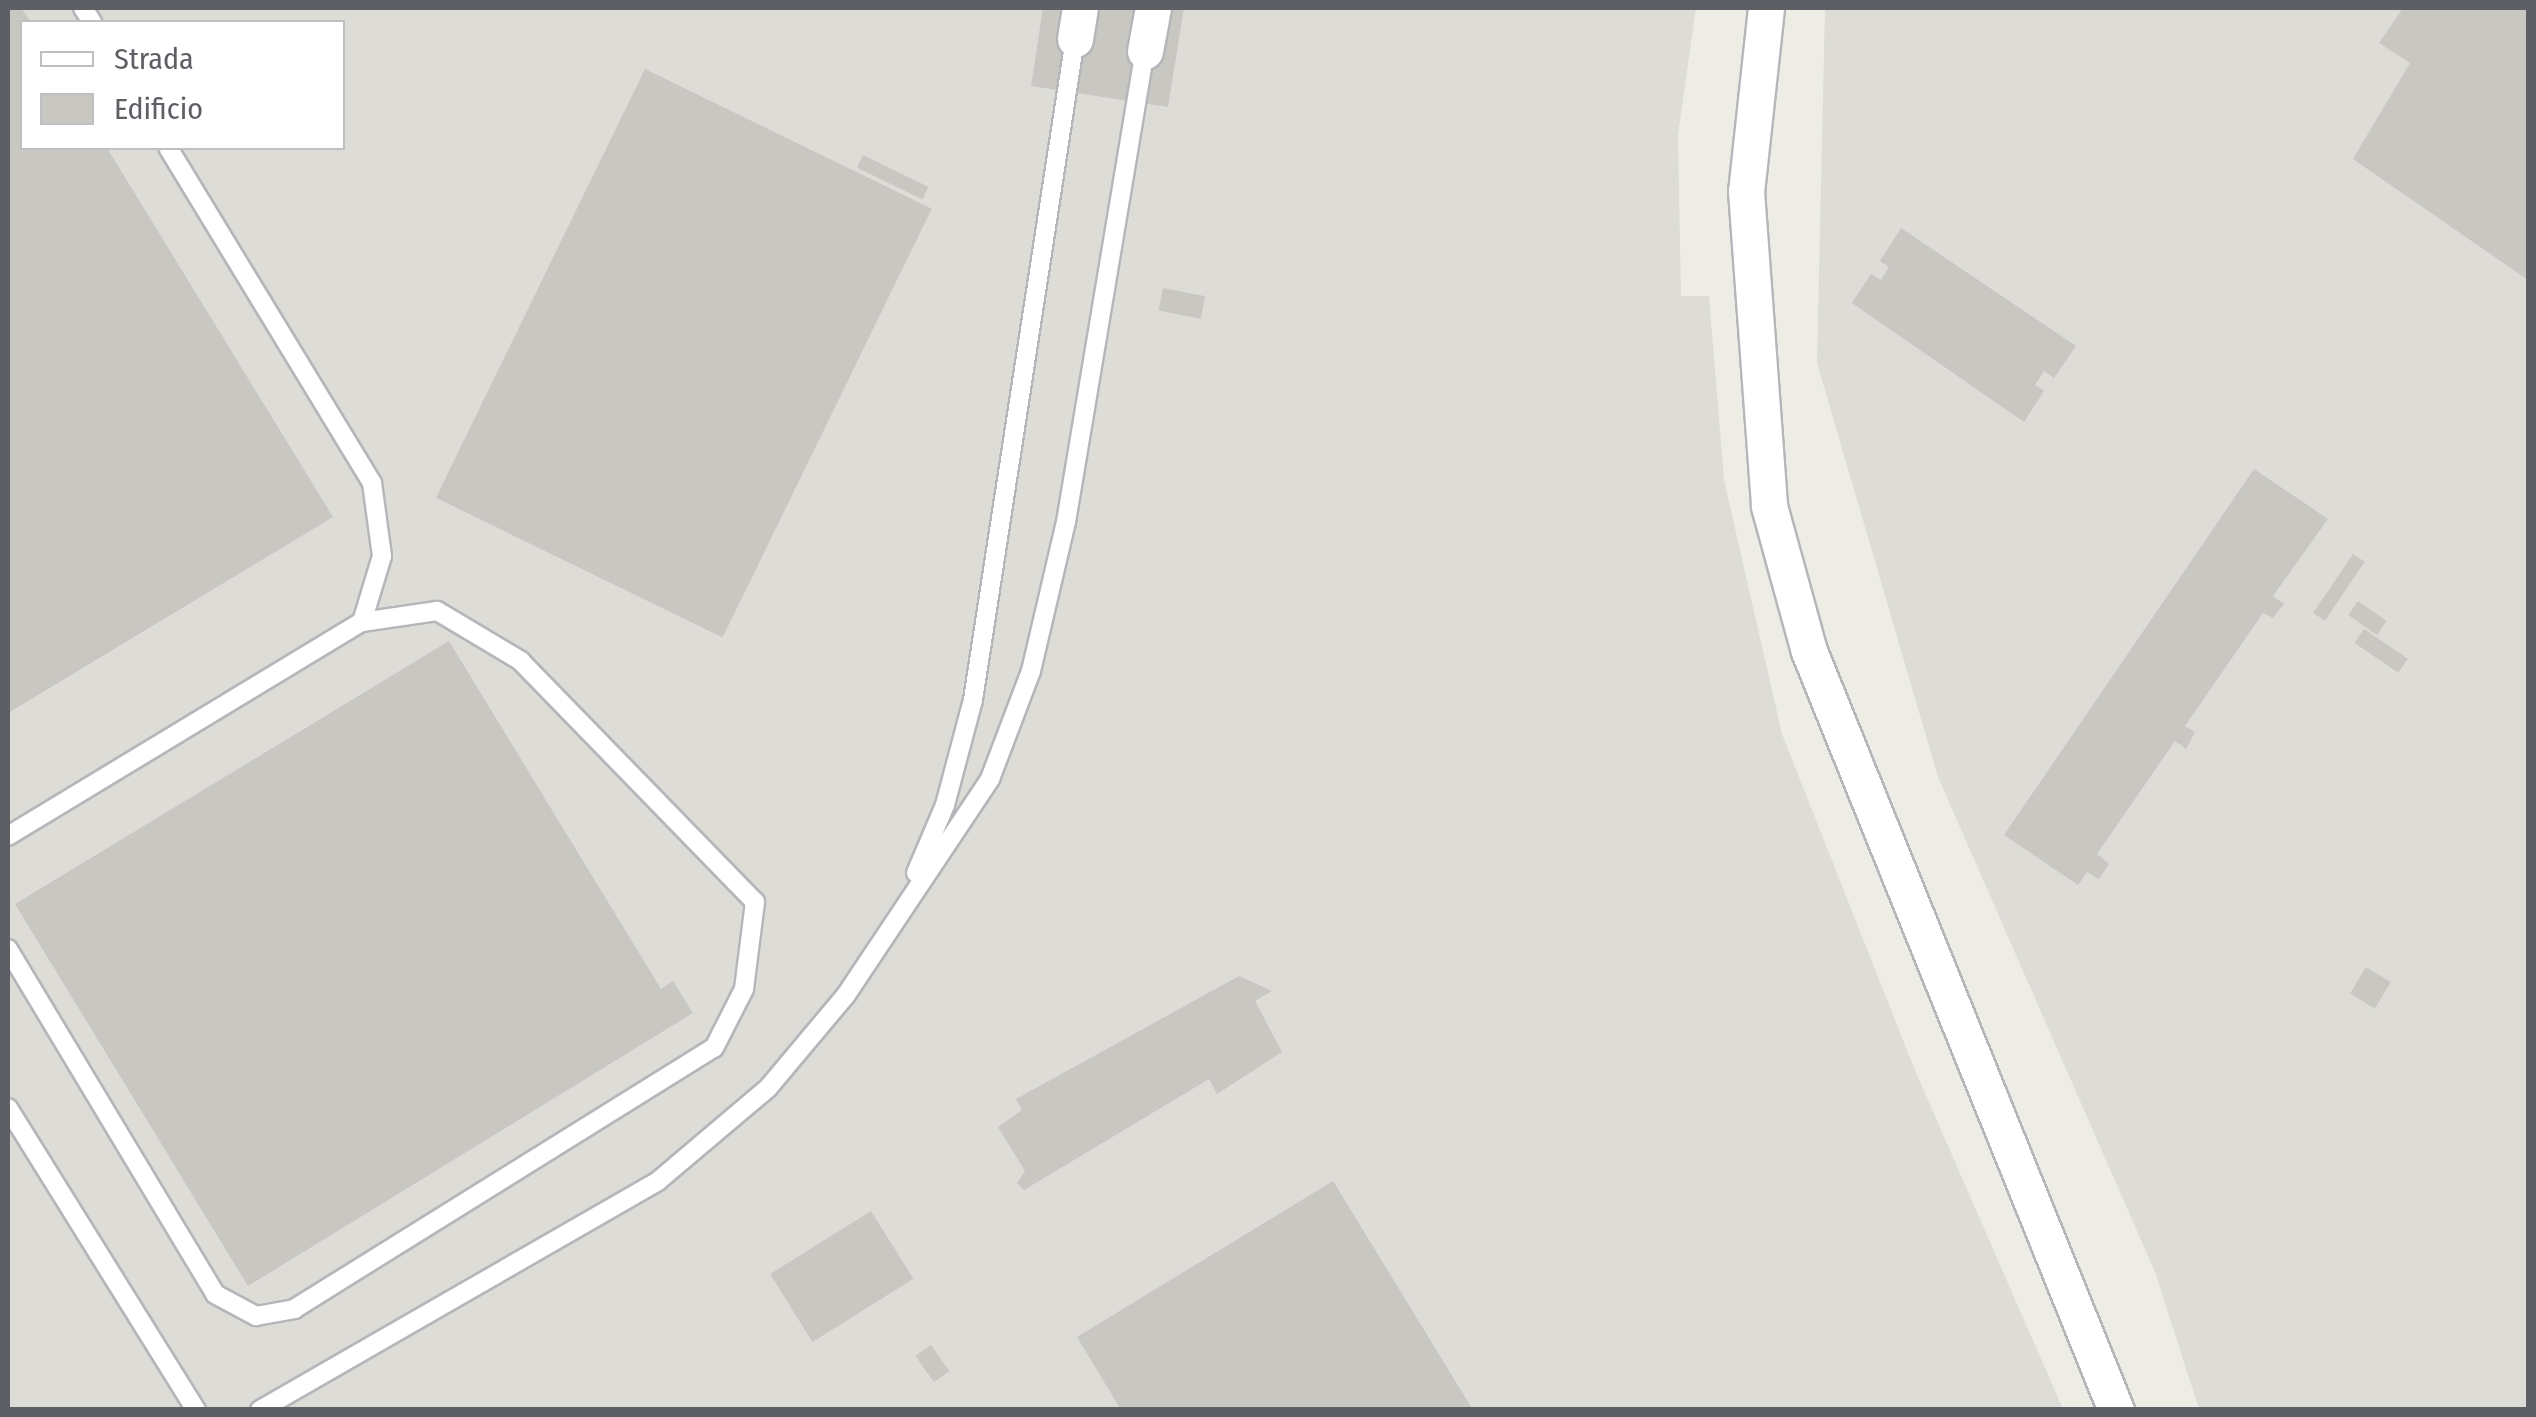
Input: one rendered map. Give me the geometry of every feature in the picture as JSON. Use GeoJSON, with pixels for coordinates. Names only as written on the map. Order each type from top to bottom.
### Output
{"type":"FeatureCollection","features":[{"type":"Feature","properties":{"kind":"street"},"geometry":{"type":"LineString","coordinates":[[1145,51],[1153,8]]}},
{"type":"Feature","properties":{"kind":"street"},"geometry":{"type":"LineString","coordinates":[[1766,8],[1746,191],[1769,506],[1816,670],[2116,1410]]}},
{"type":"Feature","properties":{"kind":"lane"},"geometry":{"type":"LineString","coordinates":[[897,914],[945,805],[973,700],[1078,23]]}},
{"type":"Feature","properties":{"kind":"lane"},"geometry":{"type":"LineString","coordinates":[[260,1410],[658,1181],[768,1088],[846,996],[990,778],[1030,671],[1066,522],[1145,51]]}},
{"type":"Feature","properties":{"kind":"lane"},"geometry":{"type":"LineString","coordinates":[[169,150],[372,484],[382,556],[362,622]]}},
{"type":"Feature","properties":{"kind":"lane"},"geometry":{"type":"LineString","coordinates":[[8,836],[362,622],[437,611],[521,661],[755,902],[744,989],[714,1048],[294,1309],[256,1316],[215,1294],[8,949]]}},
{"type":"Feature","properties":{"kind":"lane"},"geometry":{"type":"LineString","coordinates":[[8,1108],[196,1410]]}},
{"type":"Feature","properties":{"kind":"shaded area"},"geometry":{"type":"Polygon","coordinates":[[[8,8],[1696,8],[1678,135],[1681,296],[1709,296],[1724,480],[1782,734],[1914,1068],[2063,1409],[8,1410],[8,8]]]}},
{"type":"Feature","properties":{"kind":"shaded area"},"geometry":{"type":"Polygon","coordinates":[[[1825,8],[2528,8],[2528,1409],[2199,1409],[2155,1272],[1938,777],[1817,363],[1825,8]]]}},
{"type":"Feature","properties":{"kind":"building"},"geometry":{"type":"Polygon","coordinates":[[[8,8],[21,8],[30,20],[20,20],[20,150],[108,150],[333,517],[8,713],[8,8]]]}},
{"type":"Feature","properties":{"kind":"building"},"geometry":{"type":"Polygon","coordinates":[[[1043,8],[1184,8],[1168,107],[1031,86],[1043,8]]]}},
{"type":"Feature","properties":{"kind":"building"},"geometry":{"type":"Polygon","coordinates":[[[2403,8],[2528,8],[2528,280],[2353,159],[2410,63],[2379,43],[2403,8]]]}},
{"type":"Feature","properties":{"kind":"building"},"geometry":{"type":"Polygon","coordinates":[[[645,69],[932,209],[723,638],[436,498],[645,69]]]}},
{"type":"Feature","properties":{"kind":"building"},"geometry":{"type":"Polygon","coordinates":[[[863,155],[929,187],[922,200],[857,168],[863,155]]]}},
{"type":"Feature","properties":{"kind":"building"},"geometry":{"type":"Polygon","coordinates":[[[1901,228],[2076,346],[2054,378],[2044,371],[2035,385],[2044,391],[2024,422],[1852,303],[1871,274],[1881,280],[1889,267],[1880,261],[1901,228]]]}},
{"type":"Feature","properties":{"kind":"building"},"geometry":{"type":"Polygon","coordinates":[[[1163,288],[1205,296],[1201,319],[1159,311],[1163,288]]]}},
{"type":"Feature","properties":{"kind":"building"},"geometry":{"type":"Polygon","coordinates":[[[2254,469],[2328,519],[2273,596],[2284,604],[2273,618],[2263,613],[2185,726],[2195,732],[2186,749],[2175,741],[2097,854],[2109,864],[2099,879],[2087,872],[2078,885],[2004,835],[2254,469]]]}},
{"type":"Feature","properties":{"kind":"building"},"geometry":{"type":"Polygon","coordinates":[[[2353,554],[2365,562],[2325,621],[2313,613],[2353,554]]]}},
{"type":"Feature","properties":{"kind":"building"},"geometry":{"type":"Polygon","coordinates":[[[2358,601],[2387,621],[2377,635],[2348,615],[2358,601]]]}},
{"type":"Feature","properties":{"kind":"building"},"geometry":{"type":"Polygon","coordinates":[[[2364,629],[2408,659],[2398,673],[2354,643],[2364,629]]]}},
{"type":"Feature","properties":{"kind":"building"},"geometry":{"type":"Polygon","coordinates":[[[449,641],[661,989],[673,981],[693,1013],[248,1286],[15,904],[449,641]]]}},
{"type":"Feature","properties":{"kind":"building"},"geometry":{"type":"Polygon","coordinates":[[[2366,967],[2391,982],[2375,1009],[2350,994],[2366,967]]]}},
{"type":"Feature","properties":{"kind":"building"},"geometry":{"type":"Polygon","coordinates":[[[1239,976],[1272,991],[1255,1001],[1282,1052],[1217,1094],[1209,1079],[1024,1190],[1017,1183],[1025,1171],[998,1127],[1022,1110],[1016,1099],[1239,976]]]}},
{"type":"Feature","properties":{"kind":"building"},"geometry":{"type":"Polygon","coordinates":[[[1333,1181],[1473,1410],[1121,1410],[1077,1337],[1333,1181]]]}},
{"type":"Feature","properties":{"kind":"building"},"geometry":{"type":"Polygon","coordinates":[[[871,1211],[913,1279],[812,1342],[770,1274],[871,1211]]]}},
{"type":"Feature","properties":{"kind":"building"},"geometry":{"type":"Polygon","coordinates":[[[931,1345],[949,1371],[934,1382],[915,1356],[931,1345]]]}}]}
